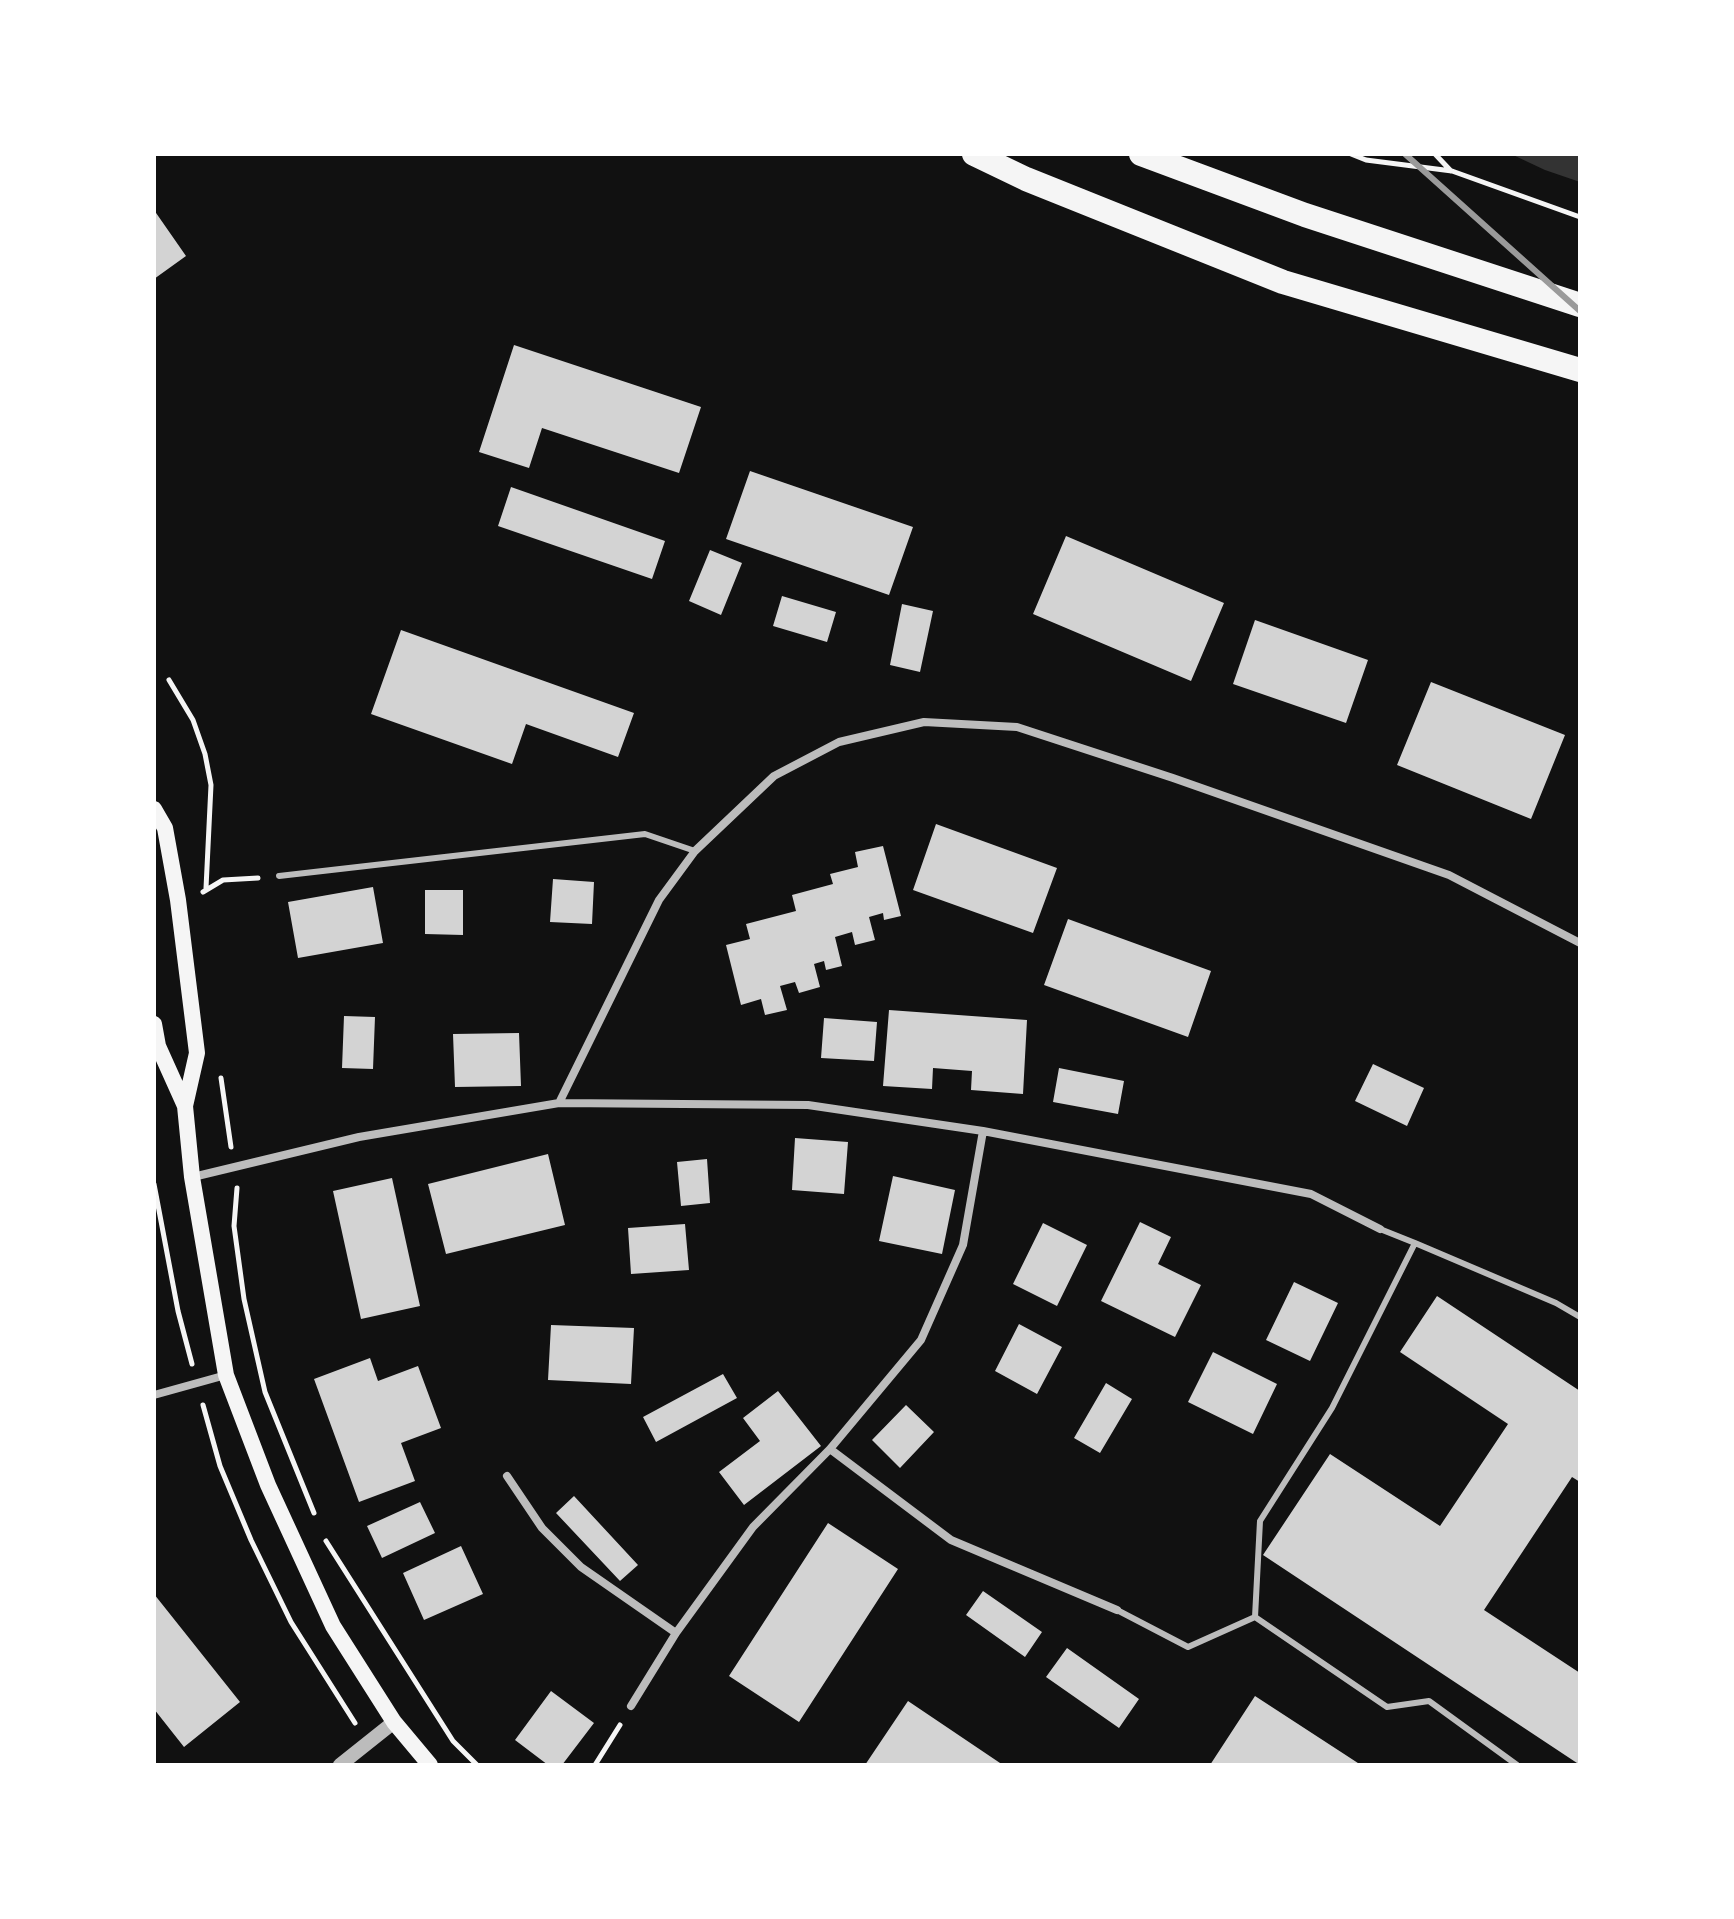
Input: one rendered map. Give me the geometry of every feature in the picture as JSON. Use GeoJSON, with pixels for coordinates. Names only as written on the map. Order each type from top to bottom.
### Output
{"type":"FeatureCollection","features":[{"type":"Feature","properties":{"kind":"highway"},"geometry":{"type":"LineString","coordinates":[[974,154],[1026,179],[1283,282],[1580,370]]}},
{"type":"Feature","properties":{"kind":"highway"},"geometry":{"type":"LineString","coordinates":[[1141,154],[1305,215],[1580,305]]}},
{"type":"Feature","properties":{"kind":"main road"},"geometry":{"type":"LineString","coordinates":[[154,809],[165,828],[178,900],[197,1053],[185,1106],[192,1177],[226,1375],[268,1485],[333,1626],[394,1722],[430,1765]]}},
{"type":"Feature","properties":{"kind":"main road"},"geometry":{"type":"LineString","coordinates":[[154,1024],[158,1046],[185,1106]]}},
{"type":"Feature","properties":{"kind":"street"},"geometry":{"type":"LineString","coordinates":[[559,1103],[659,900],[695,851],[774,776],[839,742],[924,722],[1017,727],[1173,778],[1449,875],[1580,943]]}},
{"type":"Feature","properties":{"kind":"street"},"geometry":{"type":"LineString","coordinates":[[192,1177],[359,1137],[559,1103],[808,1105],[983,1131],[1311,1194],[1380,1229]]}},
{"type":"Feature","properties":{"kind":"street"},"geometry":{"type":"LineString","coordinates":[[631,1706],[676,1633],[753,1527],[830,1449],[921,1340],[963,1245],[983,1131]]}},
{"type":"Feature","properties":{"kind":"street"},"geometry":{"type":"LineString","coordinates":[[154,1395],[226,1375]]}},
{"type":"Feature","properties":{"kind":"street"},"geometry":{"type":"LineString","coordinates":[[830,1449],[951,1540],[1117,1610]]}},
{"type":"Feature","properties":{"kind":"street"},"geometry":{"type":"LineString","coordinates":[[507,1476],[542,1528],[581,1567],[676,1633]]}},
{"type":"Feature","properties":{"kind":"street"},"geometry":{"type":"LineString","coordinates":[[340,1765],[394,1722]]}},
{"type":"Feature","properties":{"kind":"lane"},"geometry":{"type":"LineString","coordinates":[[279,876],[645,834],[695,851]]}},
{"type":"Feature","properties":{"kind":"lane"},"geometry":{"type":"LineString","coordinates":[[1380,1229],[1556,1303],[1580,1317]]}},
{"type":"Feature","properties":{"kind":"lane"},"geometry":{"type":"LineString","coordinates":[[1255,1617],[1260,1521],[1332,1408],[1415,1243]]}},
{"type":"Feature","properties":{"kind":"lane"},"geometry":{"type":"LineString","coordinates":[[1117,1610],[1188,1647],[1255,1617]]}},
{"type":"Feature","properties":{"kind":"lane"},"geometry":{"type":"LineString","coordinates":[[1255,1617],[1387,1707],[1429,1701],[1517,1765]]}},
{"type":"Feature","properties":{"kind":"path"},"geometry":{"type":"LineString","coordinates":[[1351,154],[1366,160],[1452,171],[1580,217]]}},
{"type":"Feature","properties":{"kind":"path"},"geometry":{"type":"LineString","coordinates":[[1435,154],[1452,171]]}},
{"type":"Feature","properties":{"kind":"path"},"geometry":{"type":"LineString","coordinates":[[169,680],[193,720],[205,754],[211,785],[207,906]]}},
{"type":"Feature","properties":{"kind":"path"},"geometry":{"type":"LineString","coordinates":[[178,900],[206,891],[223,880],[279,876]]}},
{"type":"Feature","properties":{"kind":"path"},"geometry":{"type":"LineString","coordinates":[[221,1074],[238,1196],[234,1226],[244,1299],[265,1392],[317,1522]]}},
{"type":"Feature","properties":{"kind":"path"},"geometry":{"type":"LineString","coordinates":[[323,1537],[453,1741],[477,1765]]}},
{"type":"Feature","properties":{"kind":"path"},"geometry":{"type":"LineString","coordinates":[[595,1765],[631,1706]]}},
{"type":"Feature","properties":{"kind":"shaded area"},"geometry":{"type":"Polygon","coordinates":[[[1511,154],[1580,154],[1580,182],[1545,170],[1511,154]]]}},
{"type":"Feature","properties":{"kind":"building"},"geometry":{"type":"Polygon","coordinates":[[[154,210],[186,256],[154,279],[154,210]]]}},
{"type":"Feature","properties":{"kind":"building"},"geometry":{"type":"Polygon","coordinates":[[[514,345],[701,407],[679,473],[542,428],[529,468],[479,452],[514,345]]]}},
{"type":"Feature","properties":{"kind":"building"},"geometry":{"type":"Polygon","coordinates":[[[750,471],[913,527],[889,595],[726,539],[750,471]]]}},
{"type":"Feature","properties":{"kind":"building"},"geometry":{"type":"Polygon","coordinates":[[[511,487],[665,541],[652,579],[498,526],[511,487]]]}},
{"type":"Feature","properties":{"kind":"building"},"geometry":{"type":"Polygon","coordinates":[[[1066,536],[1224,603],[1191,681],[1033,614],[1066,536]]]}},
{"type":"Feature","properties":{"kind":"building"},"geometry":{"type":"Polygon","coordinates":[[[710,550],[742,563],[721,615],[689,601],[710,550]]]}},
{"type":"Feature","properties":{"kind":"building"},"geometry":{"type":"Polygon","coordinates":[[[782,596],[836,612],[827,642],[773,626],[782,596]]]}},
{"type":"Feature","properties":{"kind":"building"},"geometry":{"type":"Polygon","coordinates":[[[902,604],[933,611],[920,672],[890,665],[902,604]]]}},
{"type":"Feature","properties":{"kind":"building"},"geometry":{"type":"Polygon","coordinates":[[[1255,620],[1368,660],[1346,723],[1233,684],[1255,620]]]}},
{"type":"Feature","properties":{"kind":"building"},"geometry":{"type":"Polygon","coordinates":[[[401,630],[634,713],[618,757],[526,724],[512,764],[371,714],[401,630]]]}},
{"type":"Feature","properties":{"kind":"building"},"geometry":{"type":"Polygon","coordinates":[[[1431,682],[1565,735],[1531,819],[1397,765],[1431,682]]]}},
{"type":"Feature","properties":{"kind":"building"},"geometry":{"type":"Polygon","coordinates":[[[936,824],[1057,868],[1033,933],[913,890],[936,824]]]}},
{"type":"Feature","properties":{"kind":"building"},"geometry":{"type":"Polygon","coordinates":[[[883,846],[901,916],[884,920],[883,913],[869,917],[875,940],[855,945],[852,932],[835,937],[842,966],[826,970],[824,961],[814,964],[820,987],[799,993],[795,982],[780,986],[787,1010],[765,1015],[761,999],[741,1005],[726,945],[750,939],[746,924],[796,911],[792,895],[833,884],[830,874],[858,867],[855,852],[883,846]]]}},
{"type":"Feature","properties":{"kind":"building"},"geometry":{"type":"Polygon","coordinates":[[[553,879],[594,882],[592,924],[550,922],[553,879]]]}},
{"type":"Feature","properties":{"kind":"building"},"geometry":{"type":"Polygon","coordinates":[[[373,887],[383,943],[298,958],[288,902],[373,887]]]}},
{"type":"Feature","properties":{"kind":"building"},"geometry":{"type":"Polygon","coordinates":[[[425,890],[463,890],[463,935],[425,934],[425,890]]]}},
{"type":"Feature","properties":{"kind":"building"},"geometry":{"type":"Polygon","coordinates":[[[1068,919],[1211,971],[1188,1037],[1044,985],[1068,919]]]}},
{"type":"Feature","properties":{"kind":"building"},"geometry":{"type":"Polygon","coordinates":[[[889,1010],[1027,1020],[1023,1094],[971,1090],[972,1071],[933,1068],[932,1089],[883,1086],[889,1010]]]}},
{"type":"Feature","properties":{"kind":"building"},"geometry":{"type":"Polygon","coordinates":[[[344,1016],[375,1017],[373,1069],[342,1068],[344,1016]]]}},
{"type":"Feature","properties":{"kind":"building"},"geometry":{"type":"Polygon","coordinates":[[[824,1018],[877,1022],[874,1061],[821,1058],[824,1018]]]}},
{"type":"Feature","properties":{"kind":"building"},"geometry":{"type":"Polygon","coordinates":[[[519,1033],[521,1086],[455,1087],[453,1034],[519,1033]]]}},
{"type":"Feature","properties":{"kind":"building"},"geometry":{"type":"Polygon","coordinates":[[[1373,1064],[1424,1088],[1407,1126],[1355,1101],[1373,1064]]]}},
{"type":"Feature","properties":{"kind":"building"},"geometry":{"type":"Polygon","coordinates":[[[1059,1068],[1124,1081],[1118,1114],[1053,1102],[1059,1068]]]}},
{"type":"Feature","properties":{"kind":"building"},"geometry":{"type":"Polygon","coordinates":[[[795,1138],[848,1142],[844,1194],[792,1190],[795,1138]]]}},
{"type":"Feature","properties":{"kind":"building"},"geometry":{"type":"Polygon","coordinates":[[[548,1154],[565,1225],[446,1254],[428,1184],[548,1154]]]}},
{"type":"Feature","properties":{"kind":"building"},"geometry":{"type":"Polygon","coordinates":[[[707,1159],[710,1203],[681,1206],[677,1162],[707,1159]]]}},
{"type":"Feature","properties":{"kind":"building"},"geometry":{"type":"Polygon","coordinates":[[[893,1176],[955,1190],[942,1254],[879,1241],[893,1176]]]}},
{"type":"Feature","properties":{"kind":"building"},"geometry":{"type":"Polygon","coordinates":[[[392,1178],[420,1306],[361,1319],[333,1191],[392,1178]]]}},
{"type":"Feature","properties":{"kind":"building"},"geometry":{"type":"Polygon","coordinates":[[[1140,1222],[1171,1237],[1158,1264],[1201,1285],[1175,1337],[1101,1301],[1140,1222]]]}},
{"type":"Feature","properties":{"kind":"building"},"geometry":{"type":"Polygon","coordinates":[[[1043,1223],[1087,1245],[1057,1306],[1013,1284],[1043,1223]]]}},
{"type":"Feature","properties":{"kind":"building"},"geometry":{"type":"Polygon","coordinates":[[[685,1224],[689,1270],[631,1274],[628,1228],[685,1224]]]}},
{"type":"Feature","properties":{"kind":"building"},"geometry":{"type":"Polygon","coordinates":[[[1294,1282],[1338,1303],[1310,1361],[1266,1340],[1294,1282]]]}},
{"type":"Feature","properties":{"kind":"building"},"geometry":{"type":"Polygon","coordinates":[[[1437,1296],[1580,1391],[1580,1482],[1572,1477],[1484,1610],[1580,1673],[1580,1765],[1263,1555],[1330,1454],[1440,1526],[1508,1424],[1400,1352],[1437,1296]]]}},
{"type":"Feature","properties":{"kind":"building"},"geometry":{"type":"Polygon","coordinates":[[[1019,1324],[1062,1347],[1037,1394],[995,1371],[1019,1324]]]}},
{"type":"Feature","properties":{"kind":"building"},"geometry":{"type":"Polygon","coordinates":[[[551,1325],[634,1328],[631,1384],[548,1380],[551,1325]]]}},
{"type":"Feature","properties":{"kind":"building"},"geometry":{"type":"Polygon","coordinates":[[[1213,1352],[1277,1384],[1253,1434],[1188,1402],[1213,1352]]]}},
{"type":"Feature","properties":{"kind":"building"},"geometry":{"type":"Polygon","coordinates":[[[370,1358],[378,1381],[418,1366],[441,1428],[401,1443],[415,1481],[359,1502],[314,1379],[370,1358]]]}},
{"type":"Feature","properties":{"kind":"building"},"geometry":{"type":"Polygon","coordinates":[[[723,1374],[737,1398],[656,1442],[643,1417],[723,1374]]]}},
{"type":"Feature","properties":{"kind":"building"},"geometry":{"type":"Polygon","coordinates":[[[1106,1383],[1132,1399],[1100,1453],[1074,1438],[1106,1383]]]}},
{"type":"Feature","properties":{"kind":"building"},"geometry":{"type":"Polygon","coordinates":[[[778,1391],[821,1446],[744,1505],[719,1472],[760,1441],[743,1418],[778,1391]]]}},
{"type":"Feature","properties":{"kind":"building"},"geometry":{"type":"Polygon","coordinates":[[[906,1405],[934,1432],[900,1468],[872,1440],[906,1405]]]}},
{"type":"Feature","properties":{"kind":"building"},"geometry":{"type":"Polygon","coordinates":[[[574,1496],[638,1565],[620,1581],[556,1513],[574,1496]]]}},
{"type":"Feature","properties":{"kind":"building"},"geometry":{"type":"Polygon","coordinates":[[[420,1502],[435,1533],[382,1558],[367,1526],[420,1502]]]}},
{"type":"Feature","properties":{"kind":"building"},"geometry":{"type":"Polygon","coordinates":[[[828,1523],[898,1569],[799,1722],[729,1676],[828,1523]]]}},
{"type":"Feature","properties":{"kind":"building"},"geometry":{"type":"Polygon","coordinates":[[[461,1546],[483,1594],[424,1620],[403,1573],[461,1546]]]}},
{"type":"Feature","properties":{"kind":"building"},"geometry":{"type":"Polygon","coordinates":[[[983,1591],[1042,1632],[1025,1657],[966,1615],[983,1591]]]}},
{"type":"Feature","properties":{"kind":"building"},"geometry":{"type":"Polygon","coordinates":[[[154,1594],[240,1702],[184,1747],[154,1709],[154,1594]]]}},
{"type":"Feature","properties":{"kind":"building"},"geometry":{"type":"Polygon","coordinates":[[[1067,1648],[1139,1699],[1119,1728],[1046,1677],[1067,1648]]]}},
{"type":"Feature","properties":{"kind":"building"},"geometry":{"type":"Polygon","coordinates":[[[551,1691],[594,1723],[562,1765],[548,1765],[515,1740],[551,1691]]]}},
{"type":"Feature","properties":{"kind":"building"},"geometry":{"type":"Polygon","coordinates":[[[1255,1696],[1361,1765],[1210,1765],[1255,1696]]]}},
{"type":"Feature","properties":{"kind":"building"},"geometry":{"type":"Polygon","coordinates":[[[908,1701],[1003,1765],[865,1765],[908,1701]]]}},
{"type":"Feature","properties":{"kind":"railway"},"geometry":{"type":"LineString","coordinates":[[1405,154],[1580,311]]}}]}
